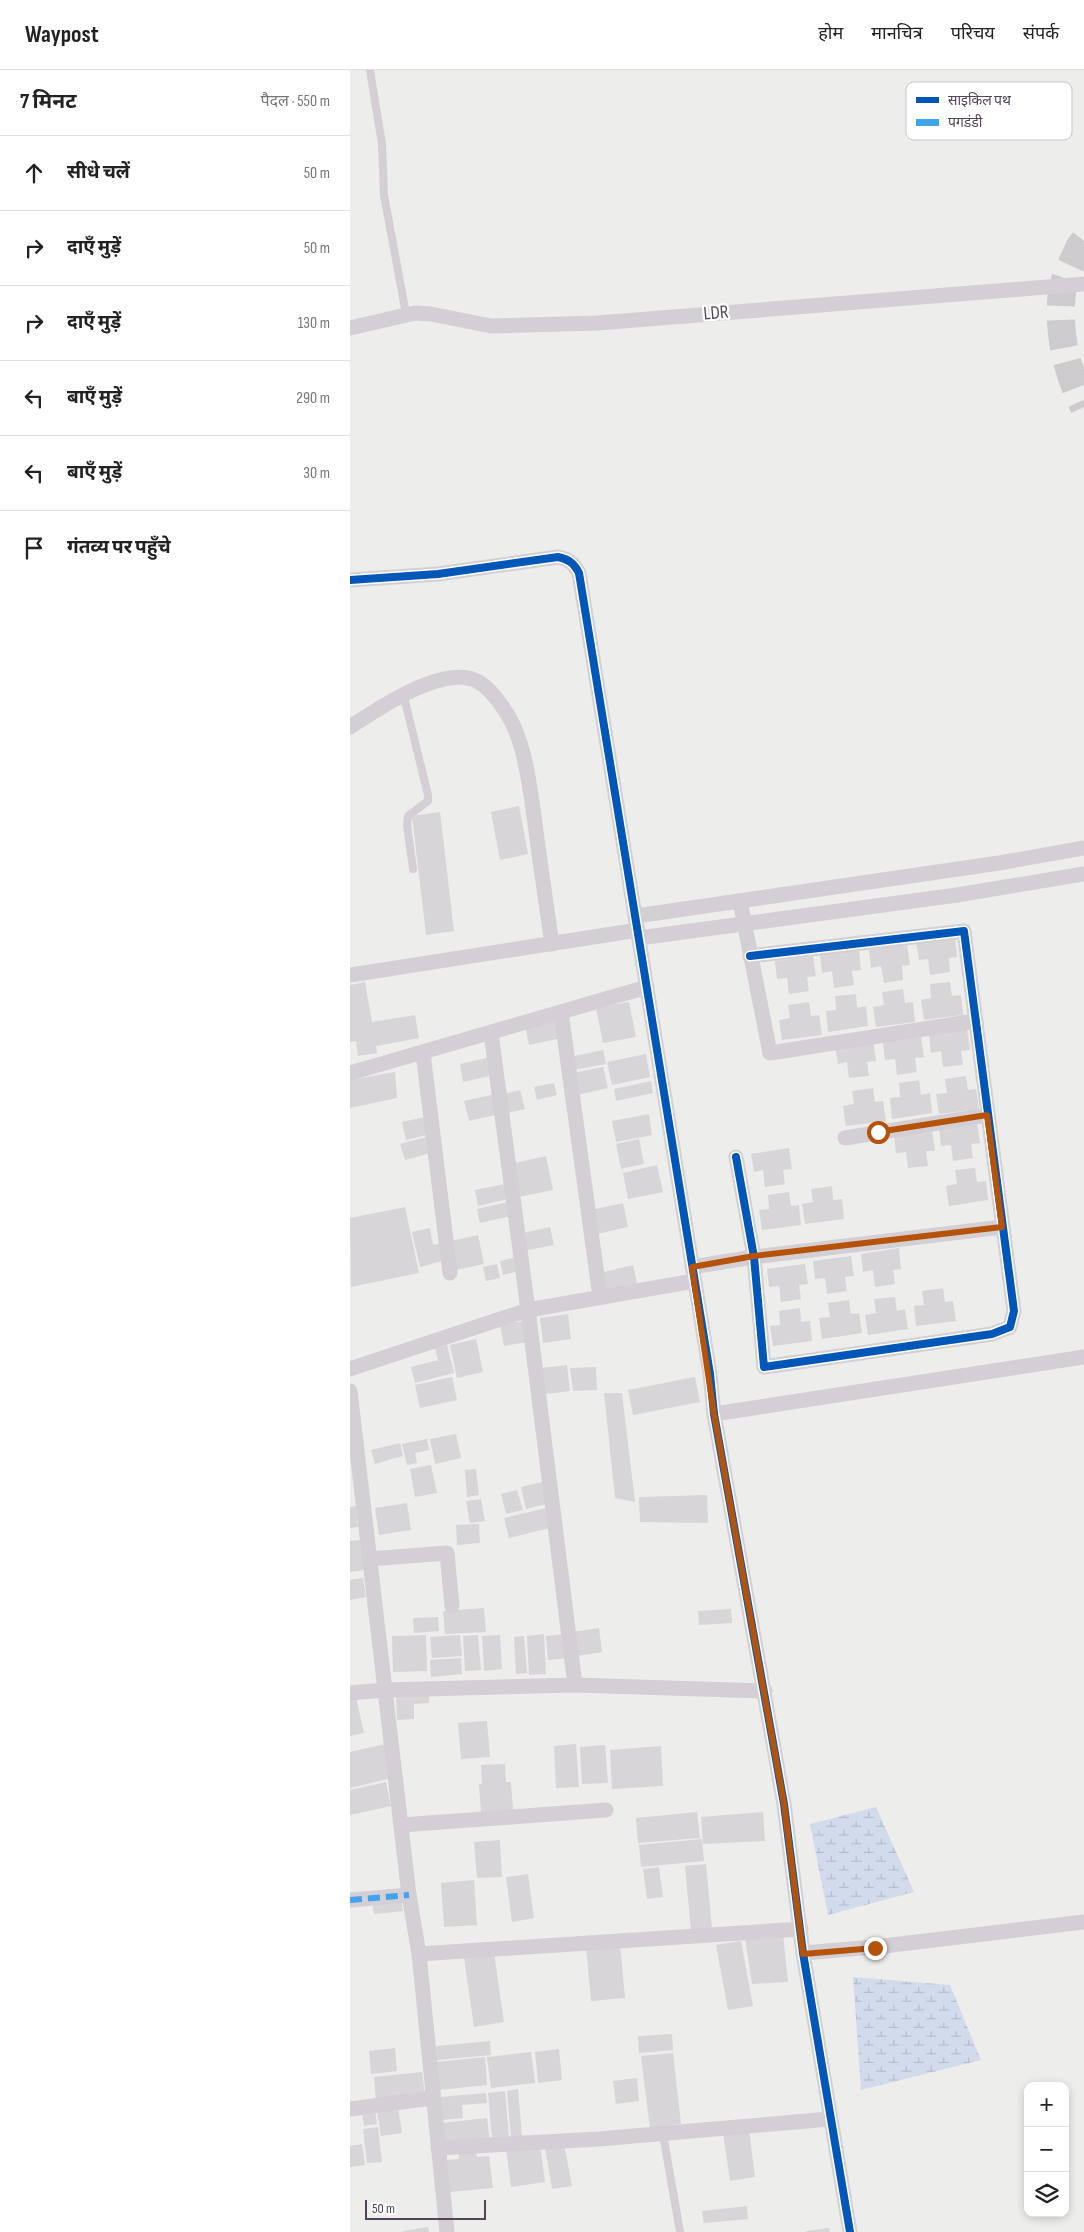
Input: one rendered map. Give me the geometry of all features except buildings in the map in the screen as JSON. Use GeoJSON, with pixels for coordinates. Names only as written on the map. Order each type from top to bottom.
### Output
{"type":"FeatureCollection","features":[{"type":"Feature","properties":{"kind":"street","name":"LDR"},"geometry":{"type":"LineString","coordinates":[[350,328],[406,314],[431,314],[491,326],[533,326],[1084,284]]}},
{"type":"Feature","properties":{"kind":"street"},"geometry":{"type":"LineString","coordinates":[[350,580],[438,574],[558,557],[567,559],[575,566],[581,585],[710,1374],[714,1414],[784,1804],[803,1954],[850,2232]]}},
{"type":"Feature","properties":{"kind":"street"},"geometry":{"type":"LineString","coordinates":[[350,727],[403,693],[449,678],[468,678],[476,681],[506,710],[520,741],[530,790],[552,944]]}},
{"type":"Feature","properties":{"kind":"street"},"geometry":{"type":"LineString","coordinates":[[350,975],[552,944],[638,928],[740,901],[999,863],[1084,848]]}},
{"type":"Feature","properties":{"kind":"street"},"geometry":{"type":"LineString","coordinates":[[638,928],[743,923],[957,895],[1084,874]]}},
{"type":"Feature","properties":{"kind":"street"},"geometry":{"type":"LineString","coordinates":[[740,901],[770,1053],[975,1021]]}},
{"type":"Feature","properties":{"kind":"street"},"geometry":{"type":"LineString","coordinates":[[736,1157],[754,1256],[764,1366],[992,1334],[1010,1327],[1014,1311],[964,931],[750,956]]}},
{"type":"Feature","properties":{"kind":"street"},"geometry":{"type":"LineString","coordinates":[[350,1072],[423,1053],[647,987]]}},
{"type":"Feature","properties":{"kind":"street"},"geometry":{"type":"LineString","coordinates":[[561,1012],[600,1297]]}},
{"type":"Feature","properties":{"kind":"street"},"geometry":{"type":"LineString","coordinates":[[491,1033],[575,1686]]}},
{"type":"Feature","properties":{"kind":"street"},"geometry":{"type":"LineString","coordinates":[[423,1053],[450,1273]]}},
{"type":"Feature","properties":{"kind":"street"},"geometry":{"type":"LineString","coordinates":[[845,1138],[987,1115]]}},
{"type":"Feature","properties":{"kind":"street"},"geometry":{"type":"LineString","coordinates":[[350,1369],[528,1310],[600,1297],[693,1274],[754,1256],[1002,1227]]}},
{"type":"Feature","properties":{"kind":"street"},"geometry":{"type":"LineString","coordinates":[[714,1414],[1084,1358]]}},
{"type":"Feature","properties":{"kind":"street"},"geometry":{"type":"LineString","coordinates":[[350,1391],[409,1895],[419,1954],[447,2232]]}},
{"type":"Feature","properties":{"kind":"street"},"geometry":{"type":"LineString","coordinates":[[370,1559],[447,1553],[452,1606]]}},
{"type":"Feature","properties":{"kind":"street"},"geometry":{"type":"LineString","coordinates":[[350,1693],[385,1690],[575,1686],[765,1691]]}},
{"type":"Feature","properties":{"kind":"street"},"geometry":{"type":"LineString","coordinates":[[402,1825],[606,1810]]}},
{"type":"Feature","properties":{"kind":"street"},"geometry":{"type":"LineString","coordinates":[[350,1900],[409,1895]]}},
{"type":"Feature","properties":{"kind":"street"},"geometry":{"type":"LineString","coordinates":[[803,1954],[875,1948],[1084,1922]]}},
{"type":"Feature","properties":{"kind":"street"},"geometry":{"type":"LineString","coordinates":[[419,1954],[800,1929]]}},
{"type":"Feature","properties":{"kind":"street"},"geometry":{"type":"LineString","coordinates":[[350,2109],[432,2098]]}},
{"type":"Feature","properties":{"kind":"street"},"geometry":{"type":"LineString","coordinates":[[438,2148],[663,2134],[830,2119]]}},
{"type":"Feature","properties":{"kind":"lane"},"geometry":{"type":"LineString","coordinates":[[370,70],[382,144],[384,195],[406,314]]}},
{"type":"Feature","properties":{"kind":"lane"},"geometry":{"type":"LineString","coordinates":[[403,693],[428,795],[428,801],[408,816],[407,825],[413,869]]}},
{"type":"Feature","properties":{"kind":"lane"},"geometry":{"type":"LineString","coordinates":[[663,2134],[680,2232]]}},
{"type":"Feature","properties":{"kind":"green space"},"geometry":{"type":"Polygon","coordinates":[[[876,1807],[914,1892],[828,1915],[810,1824],[876,1807]]]}},
{"type":"Feature","properties":{"kind":"green space"},"geometry":{"type":"Polygon","coordinates":[[[853,1977],[950,1985],[981,2060],[861,2090],[853,1977]]]}},
{"type":"Feature","properties":{"kind":"tunnel"},"geometry":{"type":"LineString","coordinates":[[1084,241],[1065,280],[1061,307],[1062,337],[1068,366],[1084,407]]}},
{"type":"Feature","properties":{"kind":"marked path"},"geometry":{"type":"LineString","coordinates":[[350,1900],[409,1895]]}},
{"type":"Feature","properties":{"kind":"cycle path"},"geometry":{"type":"LineString","coordinates":[[350,580],[438,574],[558,557],[570,562],[579,573],[710,1374],[714,1414],[784,1804],[803,1953],[850,2232]]}},
{"type":"Feature","properties":{"kind":"cycle path"},"geometry":{"type":"LineString","coordinates":[[736,1157],[754,1257],[764,1367],[992,1334],[1010,1327],[1014,1311],[964,931],[750,956]]}},
{"type":"Feature","properties":{"kind":"route"},"geometry":{"type":"LineString","coordinates":[[875,1948],[803,1954],[784,1804],[714,1414],[710,1374],[692,1267],[754,1256],[1002,1227],[987,1115],[878,1132]]}}]}
